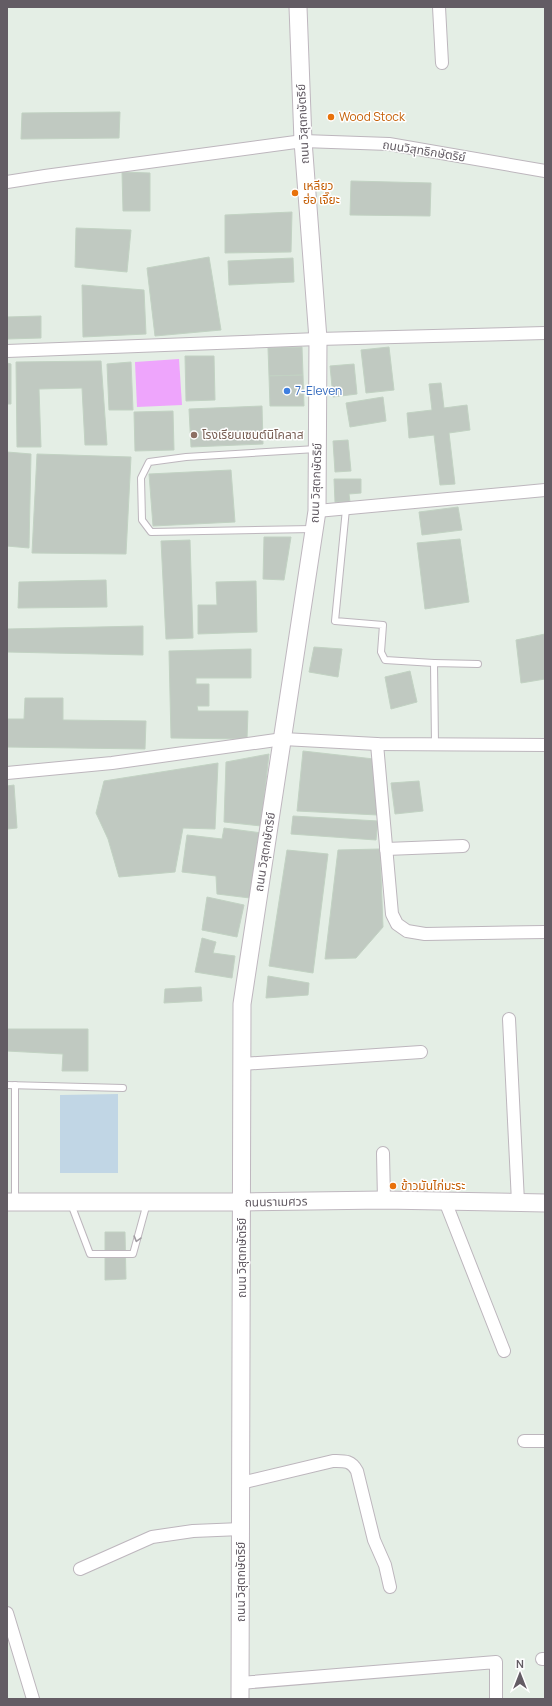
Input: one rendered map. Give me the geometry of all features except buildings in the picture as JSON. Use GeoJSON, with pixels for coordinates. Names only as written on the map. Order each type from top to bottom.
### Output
{"type":"FeatureCollection","features":[{"type":"Feature","properties":{"kind":"street","name":"ถนน วิสุตกษัตริย์"},"geometry":{"type":"LineString","coordinates":[[240,1691],[242,1004],[317,511],[318,340],[303,140],[298,7]]}},
{"type":"Feature","properties":{"kind":"street"},"geometry":{"type":"LineString","coordinates":[[439,7],[442,63]]}},
{"type":"Feature","properties":{"kind":"street","name":"ถนนวิสุทธิกษัตริย์"},"geometry":{"type":"LineString","coordinates":[[7,182],[303,140],[388,144],[545,171]]}},
{"type":"Feature","properties":{"kind":"street"},"geometry":{"type":"LineString","coordinates":[[7,351],[545,333]]}},
{"type":"Feature","properties":{"kind":"street"},"geometry":{"type":"LineString","coordinates":[[317,511],[545,490]]}},
{"type":"Feature","properties":{"kind":"street"},"geometry":{"type":"LineString","coordinates":[[7,773],[112,763],[283,739],[377,744],[545,745]]}},
{"type":"Feature","properties":{"kind":"street"},"geometry":{"type":"LineString","coordinates":[[377,744],[392,914],[397,924],[407,931],[425,934],[545,932]]}},
{"type":"Feature","properties":{"kind":"street"},"geometry":{"type":"LineString","coordinates":[[386,849],[463,846]]}},
{"type":"Feature","properties":{"kind":"street"},"geometry":{"type":"LineString","coordinates":[[509,1020],[518,1202]]}},
{"type":"Feature","properties":{"kind":"street"},"geometry":{"type":"LineString","coordinates":[[242,1064],[421,1052]]}},
{"type":"Feature","properties":{"kind":"street"},"geometry":{"type":"LineString","coordinates":[[383,1154],[384,1200]]}},
{"type":"Feature","properties":{"kind":"street","name":"ถนนราเมศวร"},"geometry":{"type":"LineString","coordinates":[[11,1202],[242,1202],[384,1200],[545,1203]]}},
{"type":"Feature","properties":{"kind":"street"},"geometry":{"type":"LineString","coordinates":[[445,1201],[504,1351]]}},
{"type":"Feature","properties":{"kind":"street"},"geometry":{"type":"LineString","coordinates":[[524,1441],[545,1441]]}},
{"type":"Feature","properties":{"kind":"street"},"geometry":{"type":"LineString","coordinates":[[241,1483],[333,1461],[347,1461],[352,1463],[357,1471],[374,1540],[385,1565],[390,1588]]}},
{"type":"Feature","properties":{"kind":"street"},"geometry":{"type":"LineString","coordinates":[[80,1569],[152,1537],[193,1530],[241,1529]]}},
{"type":"Feature","properties":{"kind":"street"},"geometry":{"type":"LineString","coordinates":[[7,1613],[33,1699]]}},
{"type":"Feature","properties":{"kind":"street"},"geometry":{"type":"LineString","coordinates":[[240,1691],[496,1662],[496,1699]]}},
{"type":"Feature","properties":{"kind":"lane"},"geometry":{"type":"LineString","coordinates":[[314,529],[151,532],[142,520],[141,478],[149,462],[186,457],[317,449]]}},
{"type":"Feature","properties":{"kind":"lane"},"geometry":{"type":"LineString","coordinates":[[346,509],[335,621],[383,625],[381,652],[385,660],[478,664]]}},
{"type":"Feature","properties":{"kind":"lane"},"geometry":{"type":"LineString","coordinates":[[434,662],[435,745]]}},
{"type":"Feature","properties":{"kind":"lane"},"geometry":{"type":"LineString","coordinates":[[7,1085],[123,1088]]}},
{"type":"Feature","properties":{"kind":"lane"},"geometry":{"type":"LineString","coordinates":[[11,1202],[15,1085]]}},
{"type":"Feature","properties":{"kind":"lane"},"geometry":{"type":"LineString","coordinates":[[70,1202],[90,1254],[133,1254],[147,1202]]}},
{"type":"Feature","properties":{"kind":"shaded area"},"geometry":{"type":"Polygon","coordinates":[[[179,359],[182,405],[137,407],[135,362],[179,359]]]}},
{"type":"Feature","properties":{"kind":"shaded area"},"geometry":{"type":"Polygon","coordinates":[[[118,1094],[118,1173],[60,1173],[60,1095],[118,1094]]]}},
{"type":"Feature","properties":{"kind":"place","name":"Wood Stock"},"geometry":{"type":"Point","coordinates":[331,117]}},
{"type":"Feature","properties":{"kind":"place","name":"เหลียว ฮ่อ เจี๊ยะ"},"geometry":{"type":"Point","coordinates":[295,193]}},
{"type":"Feature","properties":{"kind":"place","name":"7-Eleven"},"geometry":{"type":"Point","coordinates":[287,391]}},
{"type":"Feature","properties":{"kind":"place","name":"โรงเรียนเซนต์นิโคลาส"},"geometry":{"type":"Point","coordinates":[194,435]}},
{"type":"Feature","properties":{"kind":"place","name":"ข้าวมันไก่มะระ"},"geometry":{"type":"Point","coordinates":[393,1186]}}]}
